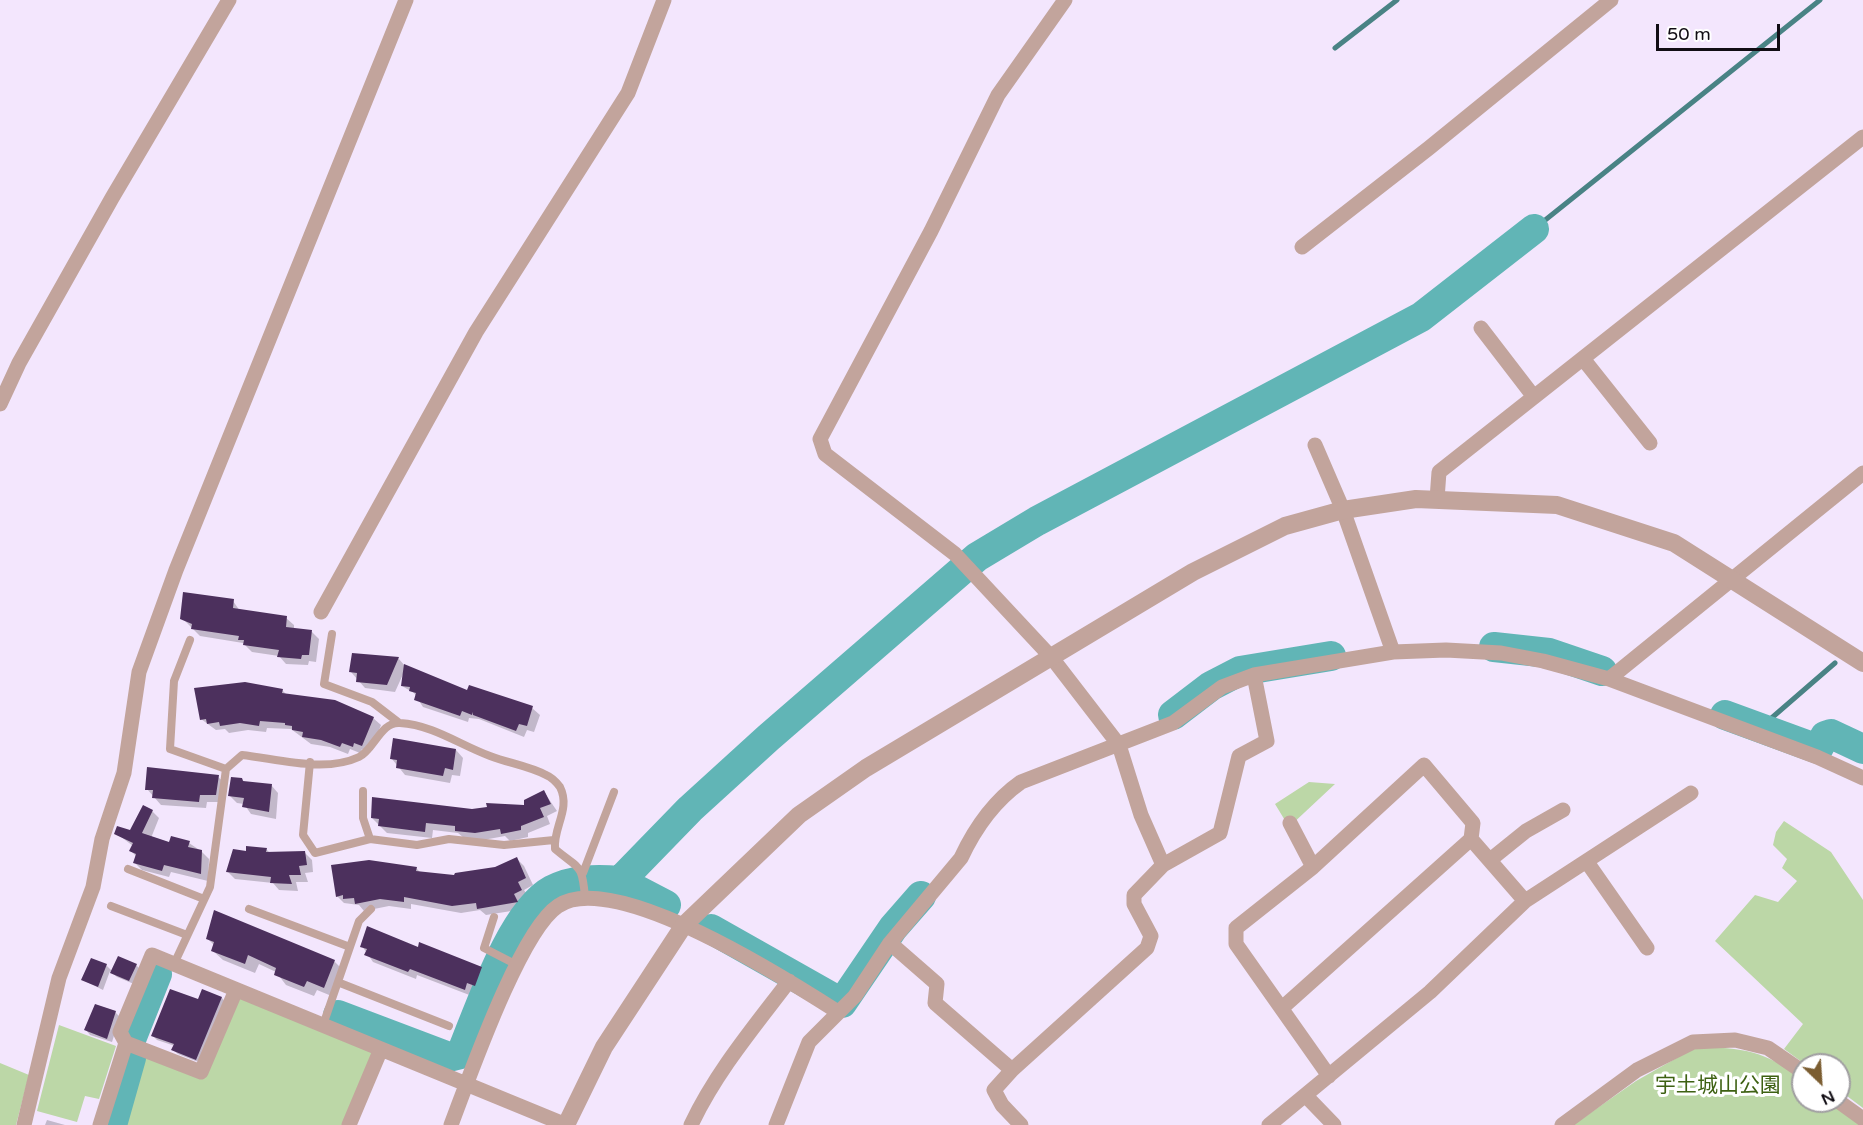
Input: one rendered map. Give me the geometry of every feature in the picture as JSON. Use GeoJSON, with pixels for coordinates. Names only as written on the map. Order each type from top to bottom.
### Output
{"type":"FeatureCollection","features":[{"type":"Feature","properties":{"kind":"street"},"geometry":{"type":"LineString","coordinates":[[0,404],[19,363],[112,198],[229,0]]}},
{"type":"Feature","properties":{"kind":"street"},"geometry":{"type":"LineString","coordinates":[[24,1125],[59,978],[93,887],[102,839],[124,773],[139,672],[176,570],[406,0]]}},
{"type":"Feature","properties":{"kind":"street"},"geometry":{"type":"LineString","coordinates":[[321,612],[476,332],[628,93],[664,0]]}},
{"type":"Feature","properties":{"kind":"street"},"geometry":{"type":"LineString","coordinates":[[1065,0],[998,96],[931,231],[820,439],[825,454],[955,554],[1052,658],[1119,745],[1142,815],[1163,864]]}},
{"type":"Feature","properties":{"kind":"street"},"geometry":{"type":"LineString","coordinates":[[1302,247],[1429,148],[1611,0]]}},
{"type":"Feature","properties":{"kind":"street"},"geometry":{"type":"LineString","coordinates":[[1437,499],[1439,472],[1534,396],[1584,360],[1863,137]]}},
{"type":"Feature","properties":{"kind":"street"},"geometry":{"type":"LineString","coordinates":[[1481,328],[1534,396]]}},
{"type":"Feature","properties":{"kind":"street"},"geometry":{"type":"LineString","coordinates":[[1584,360],[1650,442]]}},
{"type":"Feature","properties":{"kind":"street"},"geometry":{"type":"LineString","coordinates":[[1315,445],[1343,510],[1393,652]]}},
{"type":"Feature","properties":{"kind":"street"},"geometry":{"type":"LineString","coordinates":[[1609,679],[1863,473]]}},
{"type":"Feature","properties":{"kind":"street"},"geometry":{"type":"LineString","coordinates":[[236,990],[201,1072],[126,1043],[120,1032],[152,956],[174,964],[566,1125],[604,1047],[684,925],[800,815],[866,768],[1226,554],[1285,526],[1343,510],[1416,499],[1557,505],[1674,543],[1863,663]]}},
{"type":"Feature","properties":{"kind":"street"},"geometry":{"type":"LineString","coordinates":[[776,1125],[809,1042],[855,996],[890,943],[961,858],[968,842],[1000,797],[1021,783],[1173,723],[1222,687],[1254,675],[1393,652],[1446,650],[1501,653],[1543,661],[1609,679],[1806,753],[1863,778]]}},
{"type":"Feature","properties":{"kind":"street"},"geometry":{"type":"LineString","coordinates":[[1021,1125],[1002,1105],[994,1090],[1012,1070],[1147,948],[1151,936],[1134,904],[1134,895],[1163,864],[1220,833],[1239,756],[1267,741],[1254,675]]}},
{"type":"Feature","properties":{"kind":"street"},"geometry":{"type":"LineString","coordinates":[[1282,1008],[1471,839],[1473,823],[1424,765],[1313,867],[1236,928],[1236,944],[1329,1076]]}},
{"type":"Feature","properties":{"kind":"street"},"geometry":{"type":"LineString","coordinates":[[1269,1125],[1430,992],[1525,902],[1691,793]]}},
{"type":"Feature","properties":{"kind":"street"},"geometry":{"type":"LineString","coordinates":[[1490,860],[1526,831],[1563,810]]}},
{"type":"Feature","properties":{"kind":"street"},"geometry":{"type":"LineString","coordinates":[[1290,823],[1313,867]]}},
{"type":"Feature","properties":{"kind":"street"},"geometry":{"type":"LineString","coordinates":[[1471,839],[1525,902]]}},
{"type":"Feature","properties":{"kind":"street"},"geometry":{"type":"LineString","coordinates":[[1587,862],[1647,948]]}},
{"type":"Feature","properties":{"kind":"street"},"geometry":{"type":"LineString","coordinates":[[451,1125],[514,963],[542,921],[559,905],[585,895],[629,903],[684,925],[789,981],[838,1012]]}},
{"type":"Feature","properties":{"kind":"street"},"geometry":{"type":"LineString","coordinates":[[890,943],[937,984],[935,1003],[1012,1070]]}},
{"type":"Feature","properties":{"kind":"street"},"geometry":{"type":"LineString","coordinates":[[691,1125],[700,1105],[740,1044],[789,981]]}},
{"type":"Feature","properties":{"kind":"street"},"geometry":{"type":"LineString","coordinates":[[1562,1125],[1637,1070],[1693,1041],[1735,1040],[1768,1048],[1791,1064]]}},
{"type":"Feature","properties":{"kind":"street"},"geometry":{"type":"LineString","coordinates":[[100,1125],[126,1043]]}},
{"type":"Feature","properties":{"kind":"street"},"geometry":{"type":"LineString","coordinates":[[349,1125],[381,1049]]}},
{"type":"Feature","properties":{"kind":"street"},"geometry":{"type":"LineString","coordinates":[[1306,1096],[1334,1125]]}},
{"type":"Feature","properties":{"kind":"lane"},"geometry":{"type":"LineString","coordinates":[[332,634],[324,684],[372,702],[398,722],[450,736],[487,755],[547,775],[559,785],[564,801],[562,818],[554,840],[555,849],[576,864],[583,875]]}},
{"type":"Feature","properties":{"kind":"lane"},"geometry":{"type":"LineString","coordinates":[[190,640],[174,681],[170,748],[226,769]]}},
{"type":"Feature","properties":{"kind":"lane"},"geometry":{"type":"LineString","coordinates":[[174,964],[210,887],[226,769],[242,755],[337,765],[362,756],[386,728],[398,722]]}},
{"type":"Feature","properties":{"kind":"lane"},"geometry":{"type":"LineString","coordinates":[[310,762],[303,835],[315,853],[370,839],[417,845],[449,839],[504,845],[554,840]]}},
{"type":"Feature","properties":{"kind":"lane"},"geometry":{"type":"LineString","coordinates":[[363,791],[363,818],[370,839]]}},
{"type":"Feature","properties":{"kind":"lane"},"geometry":{"type":"LineString","coordinates":[[585,895],[583,875],[614,792]]}},
{"type":"Feature","properties":{"kind":"lane"},"geometry":{"type":"LineString","coordinates":[[128,869],[204,899]]}},
{"type":"Feature","properties":{"kind":"lane"},"geometry":{"type":"LineString","coordinates":[[111,906],[187,935]]}},
{"type":"Feature","properties":{"kind":"lane"},"geometry":{"type":"LineString","coordinates":[[249,909],[350,947]]}},
{"type":"Feature","properties":{"kind":"lane"},"geometry":{"type":"LineString","coordinates":[[323,1025],[340,983],[359,921],[371,909]]}},
{"type":"Feature","properties":{"kind":"lane"},"geometry":{"type":"LineString","coordinates":[[494,917],[484,948],[514,963]]}},
{"type":"Feature","properties":{"kind":"lane"},"geometry":{"type":"LineString","coordinates":[[340,983],[448,1026]]}},
{"type":"Feature","properties":{"kind":"green space"},"geometry":{"type":"Polygon","coordinates":[[[1309,782],[1335,784],[1289,827],[1275,804],[1309,782]]]}},
{"type":"Feature","properties":{"kind":"green space"},"geometry":{"type":"Polygon","coordinates":[[[1784,821],[1831,852],[1863,900],[1863,1108],[1851,1099],[1851,1053],[1791,1054],[1784,1049],[1803,1024],[1715,941],[1755,895],[1778,902],[1797,881],[1782,868],[1787,859],[1773,845],[1776,832],[1784,821]]]}},
{"type":"Feature","properties":{"kind":"green space"},"geometry":{"type":"Polygon","coordinates":[[[236,990],[381,1049],[349,1125],[121,1125],[142,1049],[201,1072],[236,990]]]}},
{"type":"Feature","properties":{"kind":"green space"},"geometry":{"type":"Polygon","coordinates":[[[59,1025],[116,1046],[99,1099],[85,1096],[77,1122],[37,1111],[59,1025]]]}},
{"type":"Feature","properties":{"kind":"green space","name":"宇土城山公園"},"geometry":{"type":"Polygon","coordinates":[[[1696,1047],[1753,1052],[1791,1070],[1791,1113],[1848,1113],[1863,1125],[1573,1125],[1636,1081],[1696,1047]]]}},
{"type":"Feature","properties":{"kind":"green space"},"geometry":{"type":"Polygon","coordinates":[[[0,1063],[29,1075],[16,1125],[0,1125],[0,1063]]]}},
{"type":"Feature","properties":{"kind":"building"},"geometry":{"type":"Polygon","coordinates":[[[183,592],[234,599],[233,608],[287,616],[286,627],[312,630],[309,655],[302,655],[301,659],[277,657],[279,650],[243,645],[244,640],[238,640],[239,636],[191,629],[192,624],[180,619],[183,592]]]}},
{"type":"Feature","properties":{"kind":"building"},"geometry":{"type":"Polygon","coordinates":[[[352,653],[399,657],[387,685],[356,682],[357,673],[349,672],[352,653]]]}},
{"type":"Feature","properties":{"kind":"building"},"geometry":{"type":"Polygon","coordinates":[[[404,664],[467,690],[469,685],[533,706],[527,726],[519,724],[516,731],[473,715],[472,712],[472,715],[462,711],[460,716],[414,700],[416,693],[409,691],[410,687],[401,686],[404,664]]]}},
{"type":"Feature","properties":{"kind":"building"},"geometry":{"type":"Polygon","coordinates":[[[245,682],[283,689],[282,693],[335,700],[374,717],[362,746],[354,743],[353,747],[342,743],[340,747],[321,740],[302,737],[303,732],[292,730],[292,726],[285,725],[285,723],[260,721],[259,726],[240,723],[220,726],[219,722],[207,724],[206,719],[200,720],[194,688],[245,682]]]}},
{"type":"Feature","properties":{"kind":"building"},"geometry":{"type":"Polygon","coordinates":[[[393,738],[456,749],[453,770],[445,768],[443,776],[396,768],[397,760],[390,759],[393,738]]]}},
{"type":"Feature","properties":{"kind":"building"},"geometry":{"type":"Polygon","coordinates":[[[147,767],[219,775],[216,795],[200,795],[199,802],[152,798],[153,790],[145,790],[147,767]]]}},
{"type":"Feature","properties":{"kind":"building"},"geometry":{"type":"Polygon","coordinates":[[[231,777],[242,778],[243,781],[272,784],[269,812],[242,807],[244,798],[228,796],[231,777]]]}},
{"type":"Feature","properties":{"kind":"building"},"geometry":{"type":"Polygon","coordinates":[[[544,790],[551,804],[540,808],[544,817],[521,826],[521,830],[501,834],[500,829],[475,833],[455,831],[455,826],[426,823],[425,832],[378,826],[379,819],[371,818],[372,797],[472,809],[487,807],[486,803],[524,805],[524,800],[544,790]]]}},
{"type":"Feature","properties":{"kind":"building"},"geometry":{"type":"Polygon","coordinates":[[[143,805],[153,810],[142,833],[169,842],[171,836],[190,841],[188,847],[202,850],[201,874],[164,865],[162,871],[133,863],[136,854],[129,851],[133,843],[114,834],[117,826],[130,830],[143,805]]]}},
{"type":"Feature","properties":{"kind":"building"},"geometry":{"type":"Polygon","coordinates":[[[246,846],[267,848],[266,852],[305,851],[307,865],[299,866],[301,875],[289,875],[292,884],[270,883],[271,877],[226,872],[233,849],[246,851],[246,846]]]}},
{"type":"Feature","properties":{"kind":"building"},"geometry":{"type":"Polygon","coordinates":[[[517,857],[526,878],[518,882],[522,890],[514,894],[518,902],[477,909],[476,903],[452,906],[404,897],[404,902],[380,899],[355,904],[354,898],[343,899],[343,895],[336,897],[331,865],[369,860],[417,867],[416,871],[454,875],[495,867],[517,857]]]}},
{"type":"Feature","properties":{"kind":"building"},"geometry":{"type":"Polygon","coordinates":[[[214,910],[335,960],[324,988],[307,981],[304,987],[274,975],[276,968],[248,955],[245,964],[211,951],[214,942],[206,939],[214,910]]]}},
{"type":"Feature","properties":{"kind":"building"},"geometry":{"type":"Polygon","coordinates":[[[367,926],[418,947],[419,942],[482,967],[475,986],[467,983],[465,990],[410,969],[408,972],[364,955],[367,949],[360,947],[367,926]]]}},
{"type":"Feature","properties":{"kind":"building"},"geometry":{"type":"Polygon","coordinates":[[[118,956],[137,964],[129,981],[110,973],[118,956]]]}},
{"type":"Feature","properties":{"kind":"building"},"geometry":{"type":"Polygon","coordinates":[[[91,958],[107,964],[98,987],[81,980],[91,958]]]}},
{"type":"Feature","properties":{"kind":"building"},"geometry":{"type":"Polygon","coordinates":[[[170,989],[198,999],[202,989],[222,997],[196,1060],[171,1050],[174,1044],[151,1036],[170,989]]]}},
{"type":"Feature","properties":{"kind":"building"},"geometry":{"type":"Polygon","coordinates":[[[95,1004],[116,1011],[107,1039],[84,1030],[95,1004]]]}},
{"type":"Feature","properties":{"kind":"waterway"},"geometry":{"type":"LineString","coordinates":[[1335,48],[1397,0]]}},
{"type":"Feature","properties":{"kind":"waterway"},"geometry":{"type":"LineString","coordinates":[[1534,229],[1820,0]]}},
{"type":"Feature","properties":{"kind":"waterway"},"geometry":{"type":"LineString","coordinates":[[338,1015],[449,1057],[461,1054],[498,964],[523,919],[537,902],[560,886],[594,880],[620,881],[690,809],[768,738],[977,557],[1037,521],[1421,317],[1534,229]]}},
{"type":"Feature","properties":{"kind":"waterway"},"geometry":{"type":"LineString","coordinates":[[1494,647],[1549,653],[1602,671]]}},
{"type":"Feature","properties":{"kind":"waterway"},"geometry":{"type":"LineString","coordinates":[[1173,715],[1211,686],[1240,671],[1331,656]]}},
{"type":"Feature","properties":{"kind":"waterway"},"geometry":{"type":"LineString","coordinates":[[1760,728],[1835,663]]}},
{"type":"Feature","properties":{"kind":"waterway"},"geometry":{"type":"LineString","coordinates":[[1725,715],[1818,749],[1825,736],[1831,734],[1863,749]]}},
{"type":"Feature","properties":{"kind":"waterway"},"geometry":{"type":"LineString","coordinates":[[620,881],[666,905]]}},
{"type":"Feature","properties":{"kind":"waterway"},"geometry":{"type":"LineString","coordinates":[[711,929],[842,1003],[893,928],[921,896]]}},
{"type":"Feature","properties":{"kind":"waterway"},"geometry":{"type":"LineString","coordinates":[[132,1037],[157,974]]}},
{"type":"Feature","properties":{"kind":"waterway"},"geometry":{"type":"LineString","coordinates":[[112,1125],[131,1058]]}}]}
